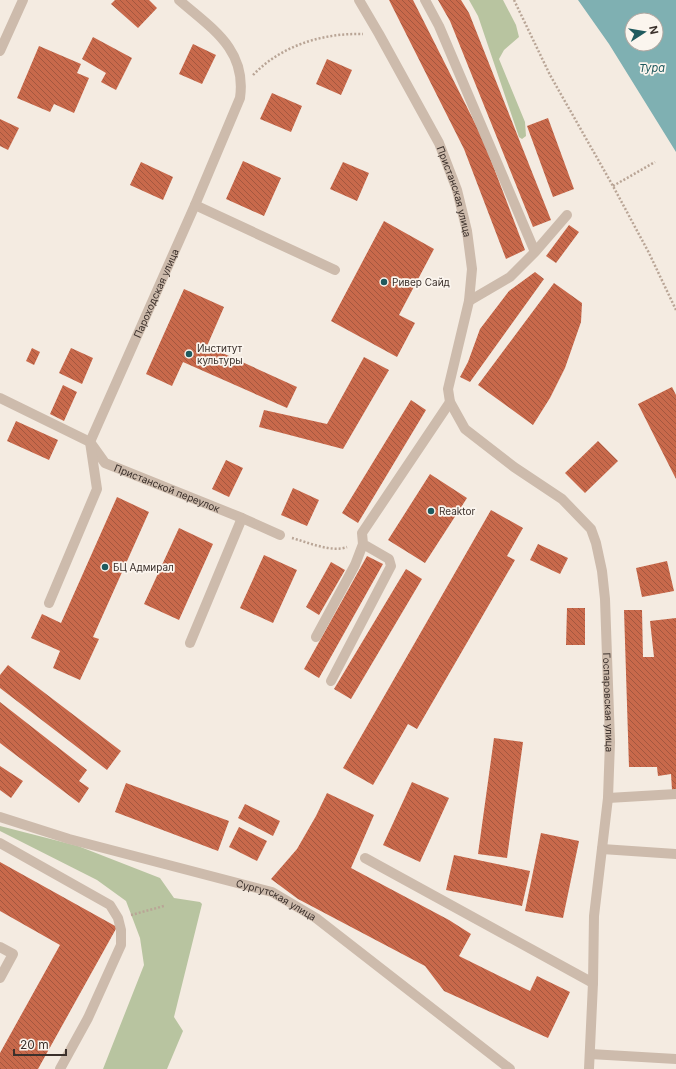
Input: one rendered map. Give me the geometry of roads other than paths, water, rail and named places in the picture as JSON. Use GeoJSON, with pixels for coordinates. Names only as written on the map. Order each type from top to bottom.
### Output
{"type":"FeatureCollection","features":[{"type":"Feature","properties":{"kind":"street"},"geometry":{"type":"LineString","coordinates":[[0,51],[23,0]]}},
{"type":"Feature","properties":{"kind":"street","name":"Пароходская улица"},"geometry":{"type":"LineString","coordinates":[[90,442],[195,205],[240,98],[240,73],[234,54],[223,39],[179,0]]}},
{"type":"Feature","properties":{"kind":"street","name":"Пристанская улица"},"geometry":{"type":"LineString","coordinates":[[359,0],[439,143],[457,190],[467,231],[472,269],[469,301],[448,389],[450,402]]}},
{"type":"Feature","properties":{"kind":"street"},"geometry":{"type":"LineString","coordinates":[[425,0],[439,26],[534,252]]}},
{"type":"Feature","properties":{"kind":"street"},"geometry":{"type":"LineString","coordinates":[[195,205],[335,270]]}},
{"type":"Feature","properties":{"kind":"street"},"geometry":{"type":"LineString","coordinates":[[469,301],[510,277],[567,215]]}},
{"type":"Feature","properties":{"kind":"street","name":"Пристанской переулок"},"geometry":{"type":"LineString","coordinates":[[0,398],[90,442],[105,463],[280,534]]}},
{"type":"Feature","properties":{"kind":"street"},"geometry":{"type":"LineString","coordinates":[[316,637],[355,565],[363,544],[362,533],[450,402]]}},
{"type":"Feature","properties":{"kind":"street","name":"Госпаровская улица"},"geometry":{"type":"LineString","coordinates":[[450,402],[465,429],[514,467],[562,499],[591,529],[596,543],[602,571],[605,598],[610,742],[608,798],[594,916],[594,983],[589,1069]]}},
{"type":"Feature","properties":{"kind":"street"},"geometry":{"type":"LineString","coordinates":[[49,603],[97,489],[90,442]]}},
{"type":"Feature","properties":{"kind":"street"},"geometry":{"type":"LineString","coordinates":[[190,643],[242,518]]}},
{"type":"Feature","properties":{"kind":"street"},"geometry":{"type":"LineString","coordinates":[[331,681],[391,566],[389,559],[363,544]]}},
{"type":"Feature","properties":{"kind":"street"},"geometry":{"type":"LineString","coordinates":[[608,798],[676,794]]}},
{"type":"Feature","properties":{"kind":"street","name":"Сургутская улица"},"geometry":{"type":"LineString","coordinates":[[0,817],[69,839],[272,892],[316,918],[510,1069]]}},
{"type":"Feature","properties":{"kind":"street"},"geometry":{"type":"LineString","coordinates":[[0,843],[110,905],[118,918],[121,930],[121,945],[88,1018],[60,1069]]}},
{"type":"Feature","properties":{"kind":"street"},"geometry":{"type":"LineString","coordinates":[[602,849],[676,854]]}},
{"type":"Feature","properties":{"kind":"street"},"geometry":{"type":"LineString","coordinates":[[365,858],[594,983]]}},
{"type":"Feature","properties":{"kind":"street"},"geometry":{"type":"LineString","coordinates":[[0,947],[12,954],[0,978]]}},
{"type":"Feature","properties":{"kind":"street"},"geometry":{"type":"LineString","coordinates":[[590,1054],[676,1059]]}},
{"type":"Feature","properties":{"kind":"water","name":"Тура"},"geometry":{"type":"Polygon","coordinates":[[[578,0],[676,0],[676,152],[609,44],[578,0]]]}},
{"type":"Feature","properties":{"kind":"place","name":"Ривер Сайд"},"geometry":{"type":"Point","coordinates":[384,282]}},
{"type":"Feature","properties":{"kind":"place","name":"Институт культуры"},"geometry":{"type":"Point","coordinates":[189,354]}},
{"type":"Feature","properties":{"kind":"place","name":"Reaktor"},"geometry":{"type":"Point","coordinates":[431,511]}},
{"type":"Feature","properties":{"kind":"place","name":"БЦ Адмирал"},"geometry":{"type":"Point","coordinates":[105,567]}}]}
